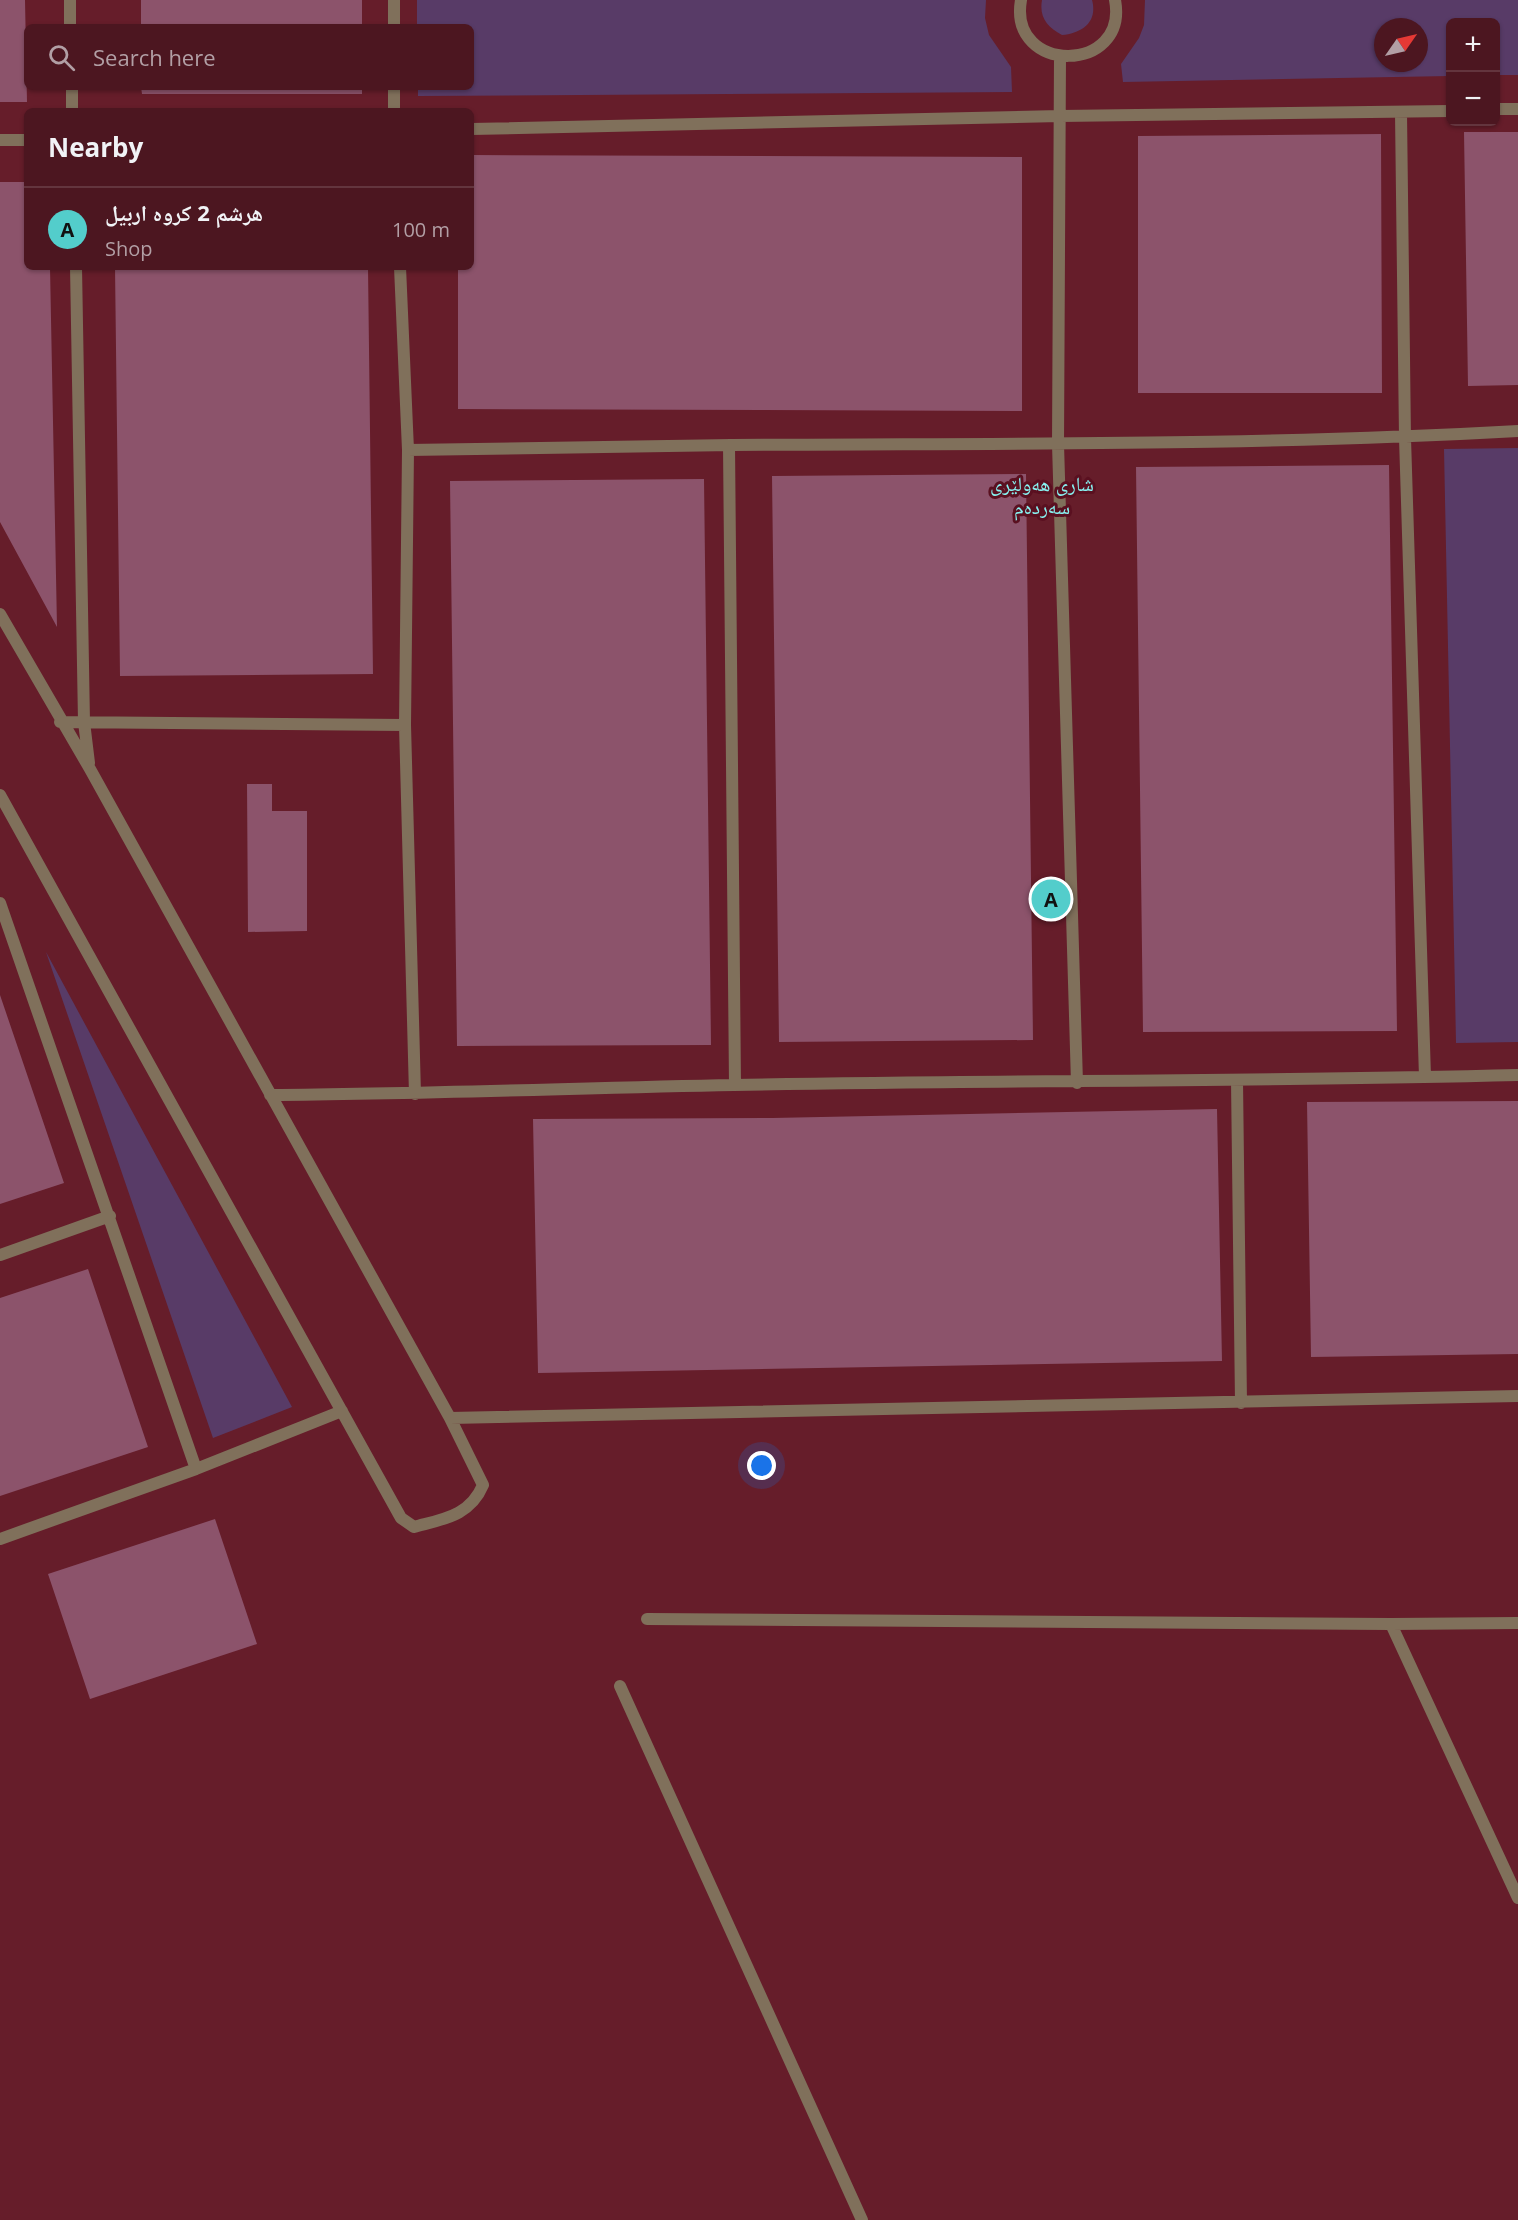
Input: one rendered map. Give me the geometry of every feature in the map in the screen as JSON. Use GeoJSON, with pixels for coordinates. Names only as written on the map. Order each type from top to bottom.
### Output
{"type":"FeatureCollection","features":[{"type":"Feature","properties":{"kind":"street"},"geometry":{"type":"LineString","coordinates":[[70,0],[70,24]]}},
{"type":"Feature","properties":{"kind":"street"},"geometry":{"type":"LineString","coordinates":[[394,0],[394,24]]}},
{"type":"Feature","properties":{"kind":"street"},"geometry":{"type":"LineString","coordinates":[[1021,0],[1022,26],[1031,40],[1044,51],[1060,57],[1077,56],[1093,51],[1105,40],[1114,25],[1115,0]]}},
{"type":"Feature","properties":{"kind":"street"},"geometry":{"type":"LineString","coordinates":[[1060,57],[1058,444],[1077,1083]]}},
{"type":"Feature","properties":{"kind":"street"},"geometry":{"type":"LineString","coordinates":[[72,90],[72,108]]}},
{"type":"Feature","properties":{"kind":"street"},"geometry":{"type":"LineString","coordinates":[[394,90],[394,108]]}},
{"type":"Feature","properties":{"kind":"street"},"geometry":{"type":"LineString","coordinates":[[1500,110],[1518,109]]}},
{"type":"Feature","properties":{"kind":"street"},"geometry":{"type":"LineString","coordinates":[[474,129],[1060,116],[1446,111]]}},
{"type":"Feature","properties":{"kind":"street"},"geometry":{"type":"LineString","coordinates":[[1401,113],[1405,438],[1425,1077]]}},
{"type":"Feature","properties":{"kind":"street"},"geometry":{"type":"LineString","coordinates":[[0,140],[24,140]]}},
{"type":"Feature","properties":{"kind":"street"},"geometry":{"type":"LineString","coordinates":[[76,270],[84,722],[90,770]]}},
{"type":"Feature","properties":{"kind":"street"},"geometry":{"type":"LineString","coordinates":[[400,270],[408,450],[405,724],[415,1094]]}},
{"type":"Feature","properties":{"kind":"street"},"geometry":{"type":"LineString","coordinates":[[408,450],[729,445],[1058,444],[1405,438],[1518,431]]}},
{"type":"Feature","properties":{"kind":"street"},"geometry":{"type":"LineString","coordinates":[[729,445],[735,1085]]}},
{"type":"Feature","properties":{"kind":"street"},"geometry":{"type":"LineString","coordinates":[[0,614],[60,722],[90,770],[450,1418],[483,1485],[474,1502],[460,1513],[444,1520],[414,1527],[401,1518],[0,795]]}},
{"type":"Feature","properties":{"kind":"street"},"geometry":{"type":"LineString","coordinates":[[60,722],[405,724]]}},
{"type":"Feature","properties":{"kind":"street"},"geometry":{"type":"LineString","coordinates":[[0,903],[196,1468]]}},
{"type":"Feature","properties":{"kind":"street"},"geometry":{"type":"LineString","coordinates":[[270,1095],[415,1094],[735,1085],[1237,1081],[1518,1075]]}},
{"type":"Feature","properties":{"kind":"street"},"geometry":{"type":"LineString","coordinates":[[1237,1081],[1241,1403]]}},
{"type":"Feature","properties":{"kind":"street"},"geometry":{"type":"LineString","coordinates":[[0,1255],[110,1216]]}},
{"type":"Feature","properties":{"kind":"street"},"geometry":{"type":"LineString","coordinates":[[450,1418],[1518,1396]]}},
{"type":"Feature","properties":{"kind":"street"},"geometry":{"type":"LineString","coordinates":[[0,1539],[196,1468],[342,1411]]}},
{"type":"Feature","properties":{"kind":"street"},"geometry":{"type":"LineString","coordinates":[[647,1619],[1518,1623]]}},
{"type":"Feature","properties":{"kind":"street"},"geometry":{"type":"LineString","coordinates":[[1390,1624],[1518,1898]]}},
{"type":"Feature","properties":{"kind":"street"},"geometry":{"type":"LineString","coordinates":[[620,1686],[862,2220]]}},
{"type":"Feature","properties":{"kind":"shaded area"},"geometry":{"type":"Polygon","coordinates":[[[417,0],[986,0],[985,18],[989,35],[1011,67],[1012,92],[418,96],[418,90],[474,90],[474,24],[417,24],[417,0]]]}},
{"type":"Feature","properties":{"kind":"shaded area"},"geometry":{"type":"Polygon","coordinates":[[[1042,0],[1092,0],[1093,14],[1082,29],[1062,35],[1045,21],[1041,6],[1042,0]]]}},
{"type":"Feature","properties":{"kind":"shaded area"},"geometry":{"type":"Polygon","coordinates":[[[1145,0],[1518,0],[1518,75],[1500,75],[1500,18],[1446,18],[1446,76],[1123,82],[1121,64],[1139,38],[1144,25],[1145,0]]]}},
{"type":"Feature","properties":{"kind":"shaded area"},"geometry":{"type":"Polygon","coordinates":[[[1518,448],[1518,1042],[1456,1043],[1444,449],[1518,448]]]}},
{"type":"Feature","properties":{"kind":"shaded area"},"geometry":{"type":"Polygon","coordinates":[[[46,952],[292,1407],[213,1438],[46,952]]]}},
{"type":"Feature","properties":{"kind":"building"},"geometry":{"type":"Polygon","coordinates":[[[0,0],[25,0],[24,90],[27,90],[27,102],[0,102],[0,0]]]}},
{"type":"Feature","properties":{"kind":"building"},"geometry":{"type":"Polygon","coordinates":[[[141,0],[362,0],[362,24],[141,24],[141,0]]]}},
{"type":"Feature","properties":{"kind":"building"},"geometry":{"type":"Polygon","coordinates":[[[141,90],[362,90],[362,94],[142,94],[141,90]]]}},
{"type":"Feature","properties":{"kind":"building"},"geometry":{"type":"Polygon","coordinates":[[[1464,132],[1518,132],[1518,385],[1468,386],[1464,132]]]}},
{"type":"Feature","properties":{"kind":"building"},"geometry":{"type":"Polygon","coordinates":[[[1381,134],[1382,393],[1138,393],[1138,136],[1381,134]]]}},
{"type":"Feature","properties":{"kind":"building"},"geometry":{"type":"Polygon","coordinates":[[[474,155],[1022,157],[1022,411],[458,409],[458,270],[474,270],[474,155]]]}},
{"type":"Feature","properties":{"kind":"building"},"geometry":{"type":"Polygon","coordinates":[[[0,182],[24,182],[24,270],[50,270],[57,627],[0,522],[0,182]]]}},
{"type":"Feature","properties":{"kind":"building"},"geometry":{"type":"Polygon","coordinates":[[[115,270],[368,270],[373,674],[120,676],[115,270]]]}},
{"type":"Feature","properties":{"kind":"building"},"geometry":{"type":"Polygon","coordinates":[[[1389,465],[1397,1031],[1143,1032],[1136,467],[1389,465]]]}},
{"type":"Feature","properties":{"kind":"building"},"geometry":{"type":"Polygon","coordinates":[[[1026,474],[1033,1040],[779,1042],[772,476],[1026,474]]]}},
{"type":"Feature","properties":{"kind":"building"},"geometry":{"type":"Polygon","coordinates":[[[704,479],[711,1045],[457,1046],[450,481],[704,479]]]}},
{"type":"Feature","properties":{"kind":"building"},"geometry":{"type":"Polygon","coordinates":[[[247,784],[272,784],[272,811],[307,811],[307,931],[248,932],[247,784]]]}},
{"type":"Feature","properties":{"kind":"building"},"geometry":{"type":"Polygon","coordinates":[[[0,995],[64,1183],[0,1204],[0,995]]]}},
{"type":"Feature","properties":{"kind":"building"},"geometry":{"type":"Polygon","coordinates":[[[1518,1101],[1518,1354],[1311,1357],[1307,1102],[1518,1101]]]}},
{"type":"Feature","properties":{"kind":"building"},"geometry":{"type":"Polygon","coordinates":[[[1217,1109],[1222,1361],[538,1373],[533,1119],[772,1118],[1217,1109]]]}},
{"type":"Feature","properties":{"kind":"building"},"geometry":{"type":"Polygon","coordinates":[[[88,1269],[148,1447],[0,1496],[0,1298],[88,1269]]]}},
{"type":"Feature","properties":{"kind":"building"},"geometry":{"type":"Polygon","coordinates":[[[215,1519],[257,1644],[90,1699],[48,1574],[215,1519]]]}},
{"type":"Feature","properties":{"kind":"place","name":"هرشم 2 كروه اربيل"},"geometry":{"type":"Point","coordinates":[1051,899]}},
{"type":"Feature","properties":{"kind":"district","name":"شاری هه‌ولێری سه‌رده‌م"},"geometry":{"type":"Point","coordinates":[1042,494]}}]}
